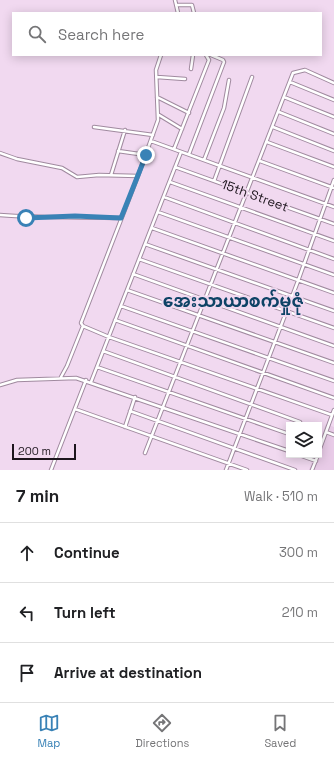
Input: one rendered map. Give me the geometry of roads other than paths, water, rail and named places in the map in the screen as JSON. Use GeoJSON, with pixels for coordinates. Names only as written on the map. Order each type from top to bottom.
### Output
{"type":"FeatureCollection","features":[{"type":"Feature","properties":{"kind":"street"},"geometry":{"type":"LineString","coordinates":[[175,0],[178,5],[178,12]]}},
{"type":"Feature","properties":{"kind":"street"},"geometry":{"type":"LineString","coordinates":[[178,5],[193,6],[194,12]]}},
{"type":"Feature","properties":{"kind":"street"},"geometry":{"type":"LineString","coordinates":[[61,377],[83,326],[81,323],[153,135],[158,114],[156,97],[158,62],[161,56]]}},
{"type":"Feature","properties":{"kind":"street"},"geometry":{"type":"LineString","coordinates":[[191,68],[193,56]]}},
{"type":"Feature","properties":{"kind":"street"},"geometry":{"type":"LineString","coordinates":[[174,149],[209,60],[207,56]]}},
{"type":"Feature","properties":{"kind":"street"},"geometry":{"type":"LineString","coordinates":[[189,154],[224,62],[223,60],[213,56]]}},
{"type":"Feature","properties":{"kind":"street"},"geometry":{"type":"LineString","coordinates":[[145,453],[248,193],[293,73],[305,70],[334,83]]}},
{"type":"Feature","properties":{"kind":"street"},"geometry":{"type":"LineString","coordinates":[[157,77],[186,79]]}},
{"type":"Feature","properties":{"kind":"street"},"geometry":{"type":"LineString","coordinates":[[214,181],[252,77]]}},
{"type":"Feature","properties":{"kind":"street"},"geometry":{"type":"LineString","coordinates":[[204,160],[224,108],[230,80]]}},
{"type":"Feature","properties":{"kind":"street"},"geometry":{"type":"LineString","coordinates":[[290,82],[334,100]]}},
{"type":"Feature","properties":{"kind":"street"},"geometry":{"type":"LineString","coordinates":[[156,97],[189,113]]}},
{"type":"Feature","properties":{"kind":"street"},"geometry":{"type":"LineString","coordinates":[[284,97],[334,117]]}},
{"type":"Feature","properties":{"kind":"street"},"geometry":{"type":"LineString","coordinates":[[279,112],[334,134]]}},
{"type":"Feature","properties":{"kind":"street"},"geometry":{"type":"LineString","coordinates":[[158,114],[182,129]]}},
{"type":"Feature","properties":{"kind":"street"},"geometry":{"type":"LineString","coordinates":[[94,127],[153,135]]}},
{"type":"Feature","properties":{"kind":"street"},"geometry":{"type":"LineString","coordinates":[[273,127],[334,151]]}},
{"type":"Feature","properties":{"kind":"street"},"geometry":{"type":"LineString","coordinates":[[111,175],[125,130]]}},
{"type":"Feature","properties":{"kind":"street"},"geometry":{"type":"LineString","coordinates":[[151,141],[334,207]]}},
{"type":"Feature","properties":{"kind":"street"},"geometry":{"type":"LineString","coordinates":[[267,142],[334,167]]}},
{"type":"Feature","properties":{"kind":"street"},"geometry":{"type":"LineString","coordinates":[[118,150],[146,155]]}},
{"type":"Feature","properties":{"kind":"street"},"geometry":{"type":"LineString","coordinates":[[91,382],[181,152]]}},
{"type":"Feature","properties":{"kind":"street"},"geometry":{"type":"LineString","coordinates":[[0,153],[17,159],[62,168],[77,177],[111,175],[138,176]]}},
{"type":"Feature","properties":{"kind":"street"},"geometry":{"type":"LineString","coordinates":[[260,162],[333,188]]}},
{"type":"Feature","properties":{"kind":"street","name":"15th Street"},"geometry":{"type":"LineString","coordinates":[[175,167],[334,224]]}},
{"type":"Feature","properties":{"kind":"street"},"geometry":{"type":"LineString","coordinates":[[226,470],[316,234],[333,188],[334,180]]}},
{"type":"Feature","properties":{"kind":"street"},"geometry":{"type":"LineString","coordinates":[[170,182],[334,241]]}},
{"type":"Feature","properties":{"kind":"street"},"geometry":{"type":"LineString","coordinates":[[164,197],[334,259]]}},
{"type":"Feature","properties":{"kind":"street"},"geometry":{"type":"LineString","coordinates":[[158,212],[334,276]]}},
{"type":"Feature","properties":{"kind":"street"},"geometry":{"type":"LineString","coordinates":[[0,215],[40,218],[75,216],[121,218]]}},
{"type":"Feature","properties":{"kind":"street"},"geometry":{"type":"LineString","coordinates":[[152,228],[334,293]]}},
{"type":"Feature","properties":{"kind":"street"},"geometry":{"type":"LineString","coordinates":[[145,244],[334,312]]}},
{"type":"Feature","properties":{"kind":"street"},"geometry":{"type":"LineString","coordinates":[[139,259],[334,328]]}},
{"type":"Feature","properties":{"kind":"street"},"geometry":{"type":"LineString","coordinates":[[133,274],[334,346]]}},
{"type":"Feature","properties":{"kind":"street"},"geometry":{"type":"LineString","coordinates":[[127,290],[334,363]]}},
{"type":"Feature","properties":{"kind":"street"},"geometry":{"type":"LineString","coordinates":[[121,306],[334,380]]}},
{"type":"Feature","properties":{"kind":"street"},"geometry":{"type":"LineString","coordinates":[[115,320],[334,398]]}},
{"type":"Feature","properties":{"kind":"street"},"geometry":{"type":"LineString","coordinates":[[83,326],[108,337],[181,361],[332,415]]}},
{"type":"Feature","properties":{"kind":"street"},"geometry":{"type":"LineString","coordinates":[[103,351],[300,422]]}},
{"type":"Feature","properties":{"kind":"street"},"geometry":{"type":"LineString","coordinates":[[97,367],[286,433]]}},
{"type":"Feature","properties":{"kind":"street"},"geometry":{"type":"LineString","coordinates":[[0,385],[17,380],[61,377],[86,380],[286,450]]}},
{"type":"Feature","properties":{"kind":"street"},"geometry":{"type":"LineString","coordinates":[[52,470],[86,380]]}},
{"type":"Feature","properties":{"kind":"street"},"geometry":{"type":"LineString","coordinates":[[125,427],[135,396]]}},
{"type":"Feature","properties":{"kind":"street"},"geometry":{"type":"LineString","coordinates":[[75,409],[247,470]]}},
{"type":"Feature","properties":{"kind":"street"},"geometry":{"type":"LineString","coordinates":[[322,441],[334,410]]}},
{"type":"Feature","properties":{"kind":"street"},"geometry":{"type":"LineString","coordinates":[[130,412],[295,470]]}},
{"type":"Feature","properties":{"kind":"street"},"geometry":{"type":"LineString","coordinates":[[326,432],[334,435]]}},
{"type":"Feature","properties":{"kind":"street"},"geometry":{"type":"LineString","coordinates":[[308,458],[316,461]]}},
{"type":"Feature","properties":{"kind":"street"},"geometry":{"type":"LineString","coordinates":[[312,470],[317,458]]}},
{"type":"Feature","properties":{"kind":"district","name":"အေးသာယာစက်မှုဇုံ"},"geometry":{"type":"Point","coordinates":[233,301]}}]}
